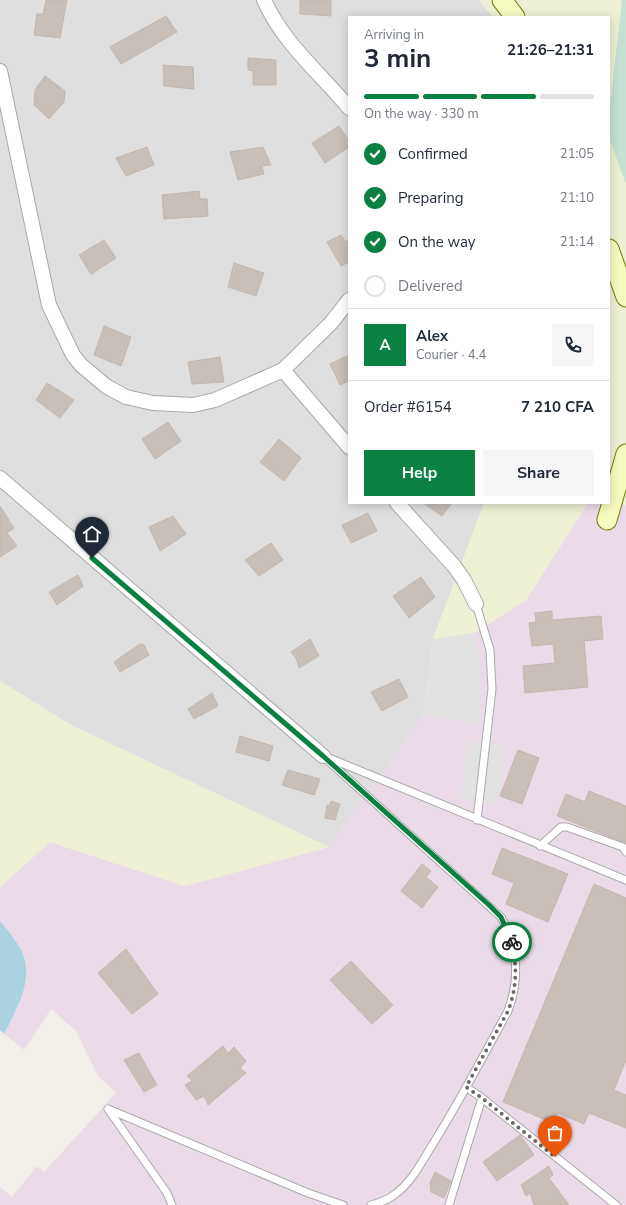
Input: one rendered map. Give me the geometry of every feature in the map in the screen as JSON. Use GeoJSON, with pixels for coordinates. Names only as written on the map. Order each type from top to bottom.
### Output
{"type":"FeatureCollection","features":[{"type":"Feature","properties":{"kind":"street"},"geometry":{"type":"LineString","coordinates":[[264,0],[280,30],[289,42],[348,107]]}},
{"type":"Feature","properties":{"kind":"street"},"geometry":{"type":"LineString","coordinates":[[502,0],[514,16]]}},
{"type":"Feature","properties":{"kind":"street"},"geometry":{"type":"LineString","coordinates":[[0,71],[48,298],[68,346],[81,365],[100,381],[126,397],[153,404],[193,404],[214,400],[282,370],[331,323],[348,301]]}},
{"type":"Feature","properties":{"kind":"street"},"geometry":{"type":"LineString","coordinates":[[610,252],[626,297]]}},
{"type":"Feature","properties":{"kind":"street"},"geometry":{"type":"LineString","coordinates":[[282,370],[348,446]]}},
{"type":"Feature","properties":{"kind":"street"},"geometry":{"type":"LineString","coordinates":[[607,520],[626,454]]}},
{"type":"Feature","properties":{"kind":"street"},"geometry":{"type":"LineString","coordinates":[[0,478],[323,756]]}},
{"type":"Feature","properties":{"kind":"street"},"geometry":{"type":"LineString","coordinates":[[398,504],[454,566],[464,580],[476,604]]}},
{"type":"Feature","properties":{"kind":"lane"},"geometry":{"type":"LineString","coordinates":[[476,604],[490,650],[492,689],[477,820]]}},
{"type":"Feature","properties":{"kind":"lane"},"geometry":{"type":"LineString","coordinates":[[323,756],[626,880]]}},
{"type":"Feature","properties":{"kind":"lane"},"geometry":{"type":"LineString","coordinates":[[323,756],[501,917],[512,939],[515,958],[516,973],[513,997],[508,1011],[445,1126],[415,1172],[394,1196],[380,1203],[371,1205]]}},
{"type":"Feature","properties":{"kind":"lane"},"geometry":{"type":"LineString","coordinates":[[540,846],[561,827],[567,827],[623,847],[626,852]]}},
{"type":"Feature","properties":{"kind":"lane"},"geometry":{"type":"LineString","coordinates":[[466,1087],[482,1098],[616,1205]]}},
{"type":"Feature","properties":{"kind":"lane"},"geometry":{"type":"LineString","coordinates":[[449,1205],[482,1098]]}},
{"type":"Feature","properties":{"kind":"lane"},"geometry":{"type":"LineString","coordinates":[[172,1205],[167,1193],[108,1109],[308,1193],[343,1205]]}},
{"type":"Feature","properties":{"kind":"shaded area"},"geometry":{"type":"Polygon","coordinates":[[[0,0],[479,0],[492,16],[348,16],[348,504],[484,504],[433,639],[423,715],[329,847],[71,725],[0,681],[0,0]]]}},
{"type":"Feature","properties":{"kind":"shaded area"},"geometry":{"type":"Polygon","coordinates":[[[610,488],[626,506],[626,1205],[0,1205],[0,1187],[12,1197],[37,1166],[44,1172],[116,1093],[98,1076],[76,1031],[51,1009],[24,1050],[4,1034],[19,1006],[22,952],[0,921],[0,887],[50,842],[185,886],[329,847],[423,715],[479,724],[480,665],[474,633],[526,600],[587,504],[610,504],[610,488]]]}},
{"type":"Feature","properties":{"kind":"shaded area"},"geometry":{"type":"Polygon","coordinates":[[[474,633],[480,665],[479,724],[423,715],[433,639],[474,633]]]}},
{"type":"Feature","properties":{"kind":"shaded area"},"geometry":{"type":"Polygon","coordinates":[[[468,741],[506,746],[498,804],[460,799],[468,741]]]}},
{"type":"Feature","properties":{"kind":"green space"},"geometry":{"type":"Polygon","coordinates":[[[479,0],[626,0],[626,506],[610,488],[610,16],[492,16],[479,0]]]}},
{"type":"Feature","properties":{"kind":"green space"},"geometry":{"type":"Polygon","coordinates":[[[622,0],[626,0],[626,184],[610,141],[610,106],[622,0]]]}},
{"type":"Feature","properties":{"kind":"green space"},"geometry":{"type":"Polygon","coordinates":[[[484,504],[587,504],[526,600],[474,633],[433,639],[484,504]]]}},
{"type":"Feature","properties":{"kind":"green space"},"geometry":{"type":"Polygon","coordinates":[[[0,681],[71,725],[329,847],[185,886],[50,842],[0,887],[0,681]]]}},
{"type":"Feature","properties":{"kind":"water"},"geometry":{"type":"Polygon","coordinates":[[[0,921],[15,940],[22,952],[26,973],[25,984],[19,1004],[4,1034],[0,1030],[0,921]]]}},
{"type":"Feature","properties":{"kind":"building"},"geometry":{"type":"Polygon","coordinates":[[[46,0],[67,0],[60,38],[34,35],[37,14],[43,14],[46,0]]]}},
{"type":"Feature","properties":{"kind":"building"},"geometry":{"type":"Polygon","coordinates":[[[300,0],[331,0],[331,16],[300,14],[300,0]]]}},
{"type":"Feature","properties":{"kind":"building"},"geometry":{"type":"Polygon","coordinates":[[[166,16],[177,32],[121,64],[110,47],[166,16]]]}},
{"type":"Feature","properties":{"kind":"building"},"geometry":{"type":"Polygon","coordinates":[[[248,58],[276,60],[276,85],[253,85],[253,71],[248,70],[248,58]]]}},
{"type":"Feature","properties":{"kind":"building"},"geometry":{"type":"Polygon","coordinates":[[[163,65],[193,67],[194,89],[164,86],[163,65]]]}},
{"type":"Feature","properties":{"kind":"building"},"geometry":{"type":"Polygon","coordinates":[[[45,76],[65,91],[64,102],[49,119],[34,105],[35,90],[45,76]]]}},
{"type":"Feature","properties":{"kind":"building"},"geometry":{"type":"Polygon","coordinates":[[[339,126],[348,140],[348,148],[325,163],[312,143],[339,126]]]}},
{"type":"Feature","properties":{"kind":"building"},"geometry":{"type":"Polygon","coordinates":[[[147,147],[154,165],[126,176],[116,158],[147,147]]]}},
{"type":"Feature","properties":{"kind":"building"},"geometry":{"type":"Polygon","coordinates":[[[263,147],[271,165],[262,166],[264,174],[238,180],[230,152],[263,147]]]}},
{"type":"Feature","properties":{"kind":"building"},"geometry":{"type":"Polygon","coordinates":[[[199,191],[200,199],[207,199],[208,216],[164,219],[162,195],[199,191]]]}},
{"type":"Feature","properties":{"kind":"building"},"geometry":{"type":"Polygon","coordinates":[[[341,235],[346,242],[348,241],[348,262],[341,266],[327,242],[341,235]]]}},
{"type":"Feature","properties":{"kind":"building"},"geometry":{"type":"Polygon","coordinates":[[[104,240],[116,258],[91,274],[79,255],[104,240]]]}},
{"type":"Feature","properties":{"kind":"building"},"geometry":{"type":"Polygon","coordinates":[[[234,263],[264,273],[256,296],[228,287],[234,263]]]}},
{"type":"Feature","properties":{"kind":"building"},"geometry":{"type":"Polygon","coordinates":[[[104,326],[131,337],[121,366],[94,355],[104,326]]]}},
{"type":"Feature","properties":{"kind":"building"},"geometry":{"type":"Polygon","coordinates":[[[348,355],[348,381],[340,385],[330,364],[348,355]]]}},
{"type":"Feature","properties":{"kind":"building"},"geometry":{"type":"Polygon","coordinates":[[[220,357],[224,382],[192,384],[188,362],[220,357]]]}},
{"type":"Feature","properties":{"kind":"building"},"geometry":{"type":"Polygon","coordinates":[[[47,383],[74,400],[60,418],[36,400],[47,383]]]}},
{"type":"Feature","properties":{"kind":"building"},"geometry":{"type":"Polygon","coordinates":[[[168,422],[181,441],[155,459],[142,439],[168,422]]]}},
{"type":"Feature","properties":{"kind":"building"},"geometry":{"type":"Polygon","coordinates":[[[279,439],[301,458],[284,481],[260,462],[279,439]]]}},
{"type":"Feature","properties":{"kind":"building"},"geometry":{"type":"Polygon","coordinates":[[[424,504],[451,504],[442,516],[424,504]]]}},
{"type":"Feature","properties":{"kind":"building"},"geometry":{"type":"Polygon","coordinates":[[[0,506],[14,528],[7,533],[17,546],[0,557],[0,506]]]}},
{"type":"Feature","properties":{"kind":"building"},"geometry":{"type":"Polygon","coordinates":[[[368,513],[377,531],[351,543],[342,525],[368,513]]]}},
{"type":"Feature","properties":{"kind":"building"},"geometry":{"type":"Polygon","coordinates":[[[173,516],[186,534],[160,551],[149,527],[173,516]]]}},
{"type":"Feature","properties":{"kind":"building"},"geometry":{"type":"Polygon","coordinates":[[[271,543],[283,560],[259,576],[245,560],[271,543]]]}},
{"type":"Feature","properties":{"kind":"building"},"geometry":{"type":"Polygon","coordinates":[[[78,575],[83,586],[57,605],[49,592],[78,575]]]}},
{"type":"Feature","properties":{"kind":"building"},"geometry":{"type":"Polygon","coordinates":[[[421,577],[435,597],[409,618],[393,596],[421,577]]]}},
{"type":"Feature","properties":{"kind":"building"},"geometry":{"type":"Polygon","coordinates":[[[552,611],[552,620],[601,616],[603,639],[584,641],[588,687],[525,693],[523,666],[555,663],[553,644],[532,646],[529,623],[536,622],[535,613],[552,611]]]}},
{"type":"Feature","properties":{"kind":"building"},"geometry":{"type":"Polygon","coordinates":[[[310,639],[319,656],[299,668],[296,658],[291,652],[310,639]]]}},
{"type":"Feature","properties":{"kind":"building"},"geometry":{"type":"Polygon","coordinates":[[[140,644],[144,645],[149,655],[120,672],[114,662],[140,644]]]}},
{"type":"Feature","properties":{"kind":"building"},"geometry":{"type":"Polygon","coordinates":[[[399,679],[408,697],[382,711],[371,692],[399,679]]]}},
{"type":"Feature","properties":{"kind":"building"},"geometry":{"type":"Polygon","coordinates":[[[212,693],[218,706],[194,719],[188,709],[212,693]]]}},
{"type":"Feature","properties":{"kind":"building"},"geometry":{"type":"Polygon","coordinates":[[[240,736],[273,746],[269,761],[236,752],[240,736]]]}},
{"type":"Feature","properties":{"kind":"building"},"geometry":{"type":"Polygon","coordinates":[[[518,750],[539,758],[522,804],[500,796],[518,750]]]}},
{"type":"Feature","properties":{"kind":"building"},"geometry":{"type":"Polygon","coordinates":[[[288,770],[320,779],[314,795],[282,785],[288,770]]]}},
{"type":"Feature","properties":{"kind":"building"},"geometry":{"type":"Polygon","coordinates":[[[589,791],[626,806],[626,843],[557,816],[566,794],[585,802],[589,791]]]}},
{"type":"Feature","properties":{"kind":"building"},"geometry":{"type":"Polygon","coordinates":[[[331,801],[340,804],[335,820],[325,818],[327,805],[329,806],[331,801]]]}},
{"type":"Feature","properties":{"kind":"building"},"geometry":{"type":"Polygon","coordinates":[[[502,848],[568,874],[548,922],[506,904],[514,883],[492,874],[502,848]]]}},
{"type":"Feature","properties":{"kind":"building"},"geometry":{"type":"Polygon","coordinates":[[[422,864],[431,871],[426,877],[438,887],[422,908],[401,891],[422,864]]]}},
{"type":"Feature","properties":{"kind":"building"},"geometry":{"type":"Polygon","coordinates":[[[594,884],[626,898],[626,1060],[614,1090],[626,1095],[626,1128],[589,1113],[584,1124],[558,1113],[553,1123],[503,1102],[594,884]]]}},
{"type":"Feature","properties":{"kind":"building"},"geometry":{"type":"Polygon","coordinates":[[[126,949],[158,994],[132,1014],[98,973],[126,949]]]}},
{"type":"Feature","properties":{"kind":"building"},"geometry":{"type":"Polygon","coordinates":[[[351,961],[393,1005],[372,1024],[330,980],[351,961]]]}},
{"type":"Feature","properties":{"kind":"building"},"geometry":{"type":"Polygon","coordinates":[[[223,1046],[228,1053],[234,1047],[246,1061],[240,1068],[246,1073],[208,1105],[204,1096],[196,1100],[185,1085],[192,1081],[187,1076],[223,1046]]]}},
{"type":"Feature","properties":{"kind":"building"},"geometry":{"type":"Polygon","coordinates":[[[139,1053],[157,1085],[144,1092],[124,1060],[139,1053]]]}},
{"type":"Feature","properties":{"kind":"building"},"geometry":{"type":"Polygon","coordinates":[[[520,1135],[534,1155],[497,1181],[483,1162],[520,1135]]]}},
{"type":"Feature","properties":{"kind":"building"},"geometry":{"type":"Polygon","coordinates":[[[549,1166],[553,1175],[549,1178],[569,1205],[534,1205],[530,1193],[526,1196],[521,1185],[549,1166]]]}},
{"type":"Feature","properties":{"kind":"building"},"geometry":{"type":"Polygon","coordinates":[[[435,1172],[451,1181],[444,1198],[431,1192],[430,1183],[435,1172]]]}},
{"type":"Feature","properties":{"kind":"way so far"},"geometry":{"type":"LineString","coordinates":[[512,942],[516,973],[513,997],[508,1011],[466,1087],[482,1098],[555,1157]]}},
{"type":"Feature","properties":{"kind":"route"},"geometry":{"type":"LineString","coordinates":[[92,558],[323,756],[489,905],[501,917],[512,939],[512,942]]}}]}
